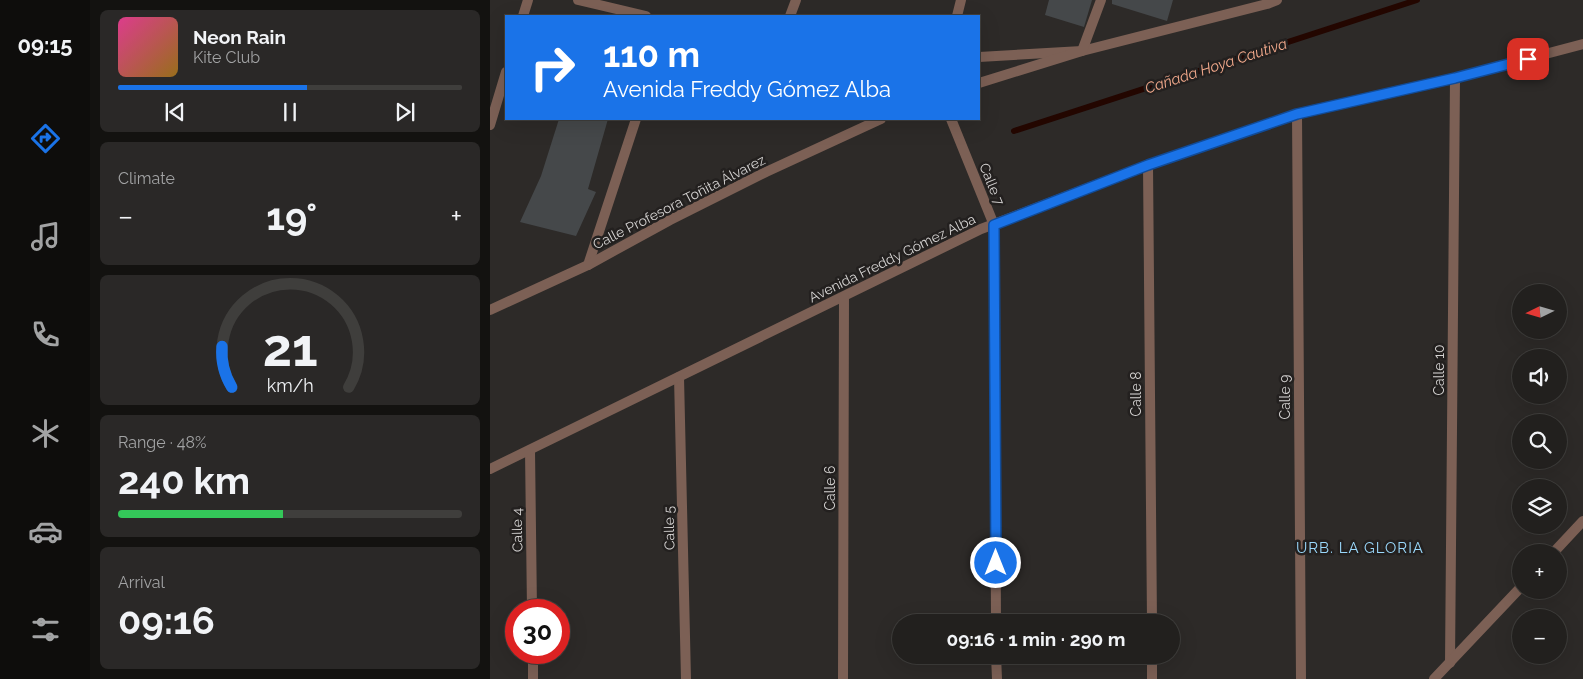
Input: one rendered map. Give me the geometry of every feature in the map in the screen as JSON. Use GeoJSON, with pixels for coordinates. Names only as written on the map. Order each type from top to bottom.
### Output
{"type":"FeatureCollection","features":[{"type":"Feature","properties":{"kind":"street"},"geometry":{"type":"LineString","coordinates":[[523,15],[528,0]]}},
{"type":"Feature","properties":{"kind":"street"},"geometry":{"type":"LineString","coordinates":[[578,0],[642,15]]}},
{"type":"Feature","properties":{"kind":"street"},"geometry":{"type":"LineString","coordinates":[[790,15],[796,0]]}},
{"type":"Feature","properties":{"kind":"street"},"geometry":{"type":"LineString","coordinates":[[957,15],[960,0]]}},
{"type":"Feature","properties":{"kind":"street"},"geometry":{"type":"LineString","coordinates":[[1082,51],[1101,0]]}},
{"type":"Feature","properties":{"kind":"street"},"geometry":{"type":"LineString","coordinates":[[980,82],[1082,51],[1271,1]]}},
{"type":"Feature","properties":{"kind":"street","name":"Avenida Freddy Gómez Alba"},"geometry":{"type":"LineString","coordinates":[[490,469],[982,229],[1148,165],[1297,114],[1455,78],[1583,44]]}},
{"type":"Feature","properties":{"kind":"street"},"geometry":{"type":"LineString","coordinates":[[980,57],[1082,51]]}},
{"type":"Feature","properties":{"kind":"street"},"geometry":{"type":"LineString","coordinates":[[490,125],[505,75]]}},
{"type":"Feature","properties":{"kind":"street","name":"Calle 10"},"geometry":{"type":"LineString","coordinates":[[1450,663],[1455,78]]}},
{"type":"Feature","properties":{"kind":"street","name":"Calle 9"},"geometry":{"type":"LineString","coordinates":[[1297,114],[1301,679]]}},
{"type":"Feature","properties":{"kind":"street"},"geometry":{"type":"LineString","coordinates":[[588,265],[636,120]]}},
{"type":"Feature","properties":{"kind":"street","name":"Calle Profesora Toñita Álvarez"},"geometry":{"type":"LineString","coordinates":[[490,310],[588,265],[679,215],[766,172],[879,120]]}},
{"type":"Feature","properties":{"kind":"street","name":"Calle 7"},"geometry":{"type":"LineString","coordinates":[[951,120],[994,225],[996,614]]}},
{"type":"Feature","properties":{"kind":"street","name":"Calle 8"},"geometry":{"type":"LineString","coordinates":[[1148,165],[1152,614]]}},
{"type":"Feature","properties":{"kind":"street","name":"Calle 6"},"geometry":{"type":"LineString","coordinates":[[843,679],[844,297]]}},
{"type":"Feature","properties":{"kind":"street","name":"Calle 5"},"geometry":{"type":"LineString","coordinates":[[679,377],[686,679]]}},
{"type":"Feature","properties":{"kind":"street","name":"Calle 4"},"geometry":{"type":"LineString","coordinates":[[530,450],[532,599]]}},
{"type":"Feature","properties":{"kind":"street"},"geometry":{"type":"LineString","coordinates":[[1562,544],[1583,522]]}},
{"type":"Feature","properties":{"kind":"street"},"geometry":{"type":"LineString","coordinates":[[1434,679],[1512,597]]}},
{"type":"Feature","properties":{"kind":"street"},"geometry":{"type":"LineString","coordinates":[[533,664],[533,679]]}},
{"type":"Feature","properties":{"kind":"street"},"geometry":{"type":"LineString","coordinates":[[996,664],[997,679]]}},
{"type":"Feature","properties":{"kind":"street"},"geometry":{"type":"LineString","coordinates":[[1152,664],[1152,679]]}},
{"type":"Feature","properties":{"kind":"building"},"geometry":{"type":"Polygon","coordinates":[[[1049,0],[1092,0],[1084,27],[1045,15],[1049,0]]]}},
{"type":"Feature","properties":{"kind":"building"},"geometry":{"type":"Polygon","coordinates":[[[1112,0],[1173,0],[1167,21],[1112,4],[1112,0]]]}},
{"type":"Feature","properties":{"kind":"building"},"geometry":{"type":"Polygon","coordinates":[[[559,120],[608,120],[588,189],[596,192],[576,236],[520,222],[541,176],[559,120]]]}},
{"type":"Feature","properties":{"kind":"waterway","name":"Cañada Hoya Cautiva"},"geometry":{"type":"LineString","coordinates":[[1014,131],[1417,0]]}},
{"type":"Feature","properties":{"kind":"district","name":"URB. LA GLORIA"},"geometry":{"type":"Point","coordinates":[1360,548]}},
{"type":"Feature","properties":{"kind":"route"},"geometry":{"type":"LineString","coordinates":[[996,563],[994,225],[1148,165],[1297,114],[1455,78],[1528,59]]}}]}
